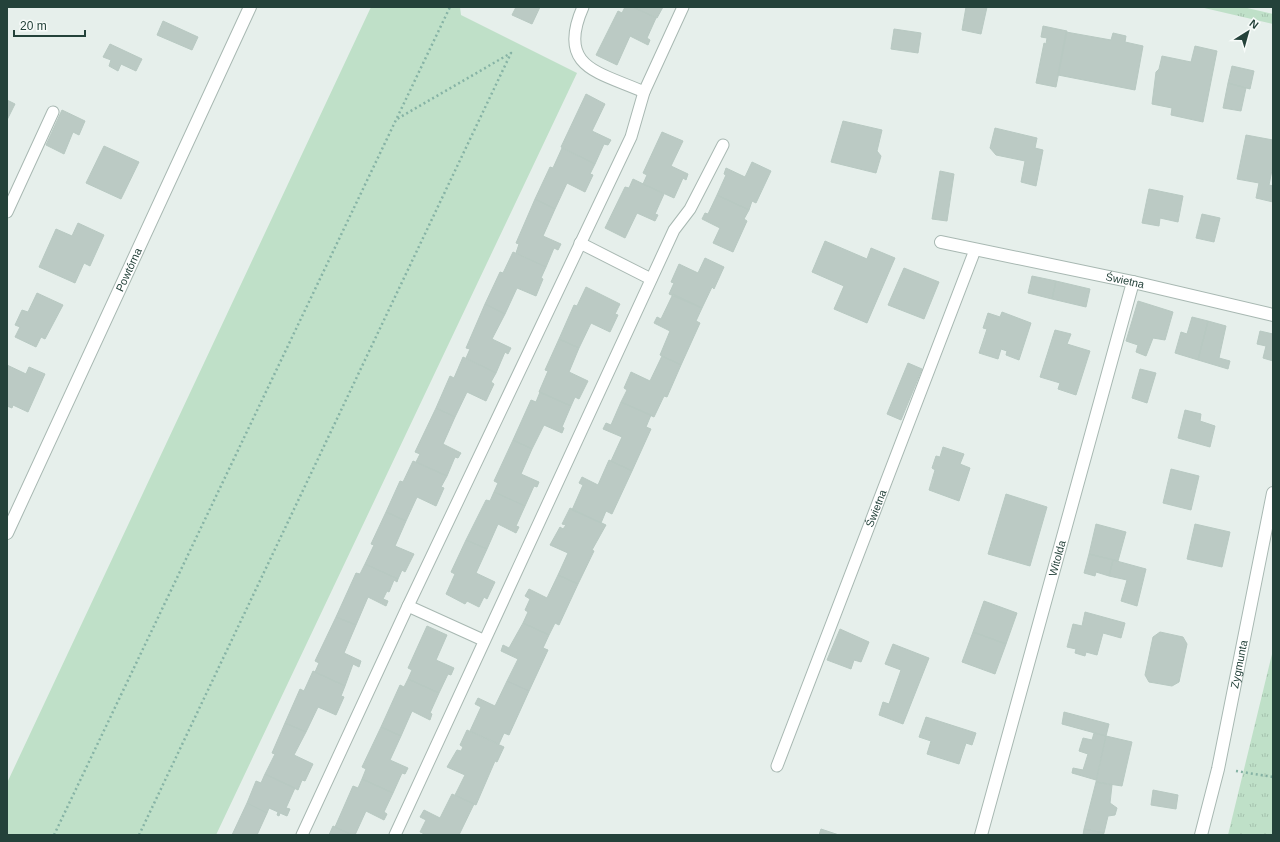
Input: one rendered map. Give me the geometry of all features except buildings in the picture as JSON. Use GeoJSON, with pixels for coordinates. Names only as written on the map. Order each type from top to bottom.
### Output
{"type":"FeatureCollection","features":[{"type":"Feature","properties":{"kind":"street","name":"Powtórna"},"geometry":{"type":"LineString","coordinates":[[7,533],[250,7]]}},
{"type":"Feature","properties":{"kind":"street","name":"Świetna"},"geometry":{"type":"LineString","coordinates":[[941,242],[1132,282],[1273,315]]}},
{"type":"Feature","properties":{"kind":"street","name":"Witolda"},"geometry":{"type":"LineString","coordinates":[[981,835],[1132,282]]}},
{"type":"Feature","properties":{"kind":"street","name":"Zygmunta"},"geometry":{"type":"LineString","coordinates":[[1201,835],[1218,768],[1273,493]]}},
{"type":"Feature","properties":{"kind":"lane"},"geometry":{"type":"LineString","coordinates":[[583,7],[575,32],[575,50],[578,57],[588,68],[644,92]]}},
{"type":"Feature","properties":{"kind":"lane"},"geometry":{"type":"LineString","coordinates":[[302,835],[408,606],[631,137],[644,92],[683,7]]}},
{"type":"Feature","properties":{"kind":"lane"},"geometry":{"type":"LineString","coordinates":[[7,212],[53,112]]}},
{"type":"Feature","properties":{"kind":"lane"},"geometry":{"type":"LineString","coordinates":[[395,835],[483,640],[674,230],[690,210],[723,145]]}},
{"type":"Feature","properties":{"kind":"lane"},"geometry":{"type":"LineString","coordinates":[[580,243],[651,279]]}},
{"type":"Feature","properties":{"kind":"lane","name":"Świetna"},"geometry":{"type":"LineString","coordinates":[[777,766],[975,250]]}},
{"type":"Feature","properties":{"kind":"lane"},"geometry":{"type":"LineString","coordinates":[[408,606],[483,640]]}},
{"type":"Feature","properties":{"kind":"path"},"geometry":{"type":"LineString","coordinates":[[54,835],[450,7]]}},
{"type":"Feature","properties":{"kind":"path"},"geometry":{"type":"LineString","coordinates":[[139,835],[511,53],[397,119]]}},
{"type":"Feature","properties":{"kind":"path"},"geometry":{"type":"LineString","coordinates":[[1218,768],[1273,777]]}},
{"type":"Feature","properties":{"kind":"green space"},"geometry":{"type":"Polygon","coordinates":[[[371,7],[460,7],[461,15],[577,73],[216,835],[7,835],[7,783],[371,7]]]}},
{"type":"Feature","properties":{"kind":"green space"},"geometry":{"type":"Polygon","coordinates":[[[1200,7],[1243,7],[1273,14],[1273,24],[1200,7]]]}},
{"type":"Feature","properties":{"kind":"green space"},"geometry":{"type":"Polygon","coordinates":[[[1273,650],[1273,835],[1228,835],[1273,650]]]}}]}
